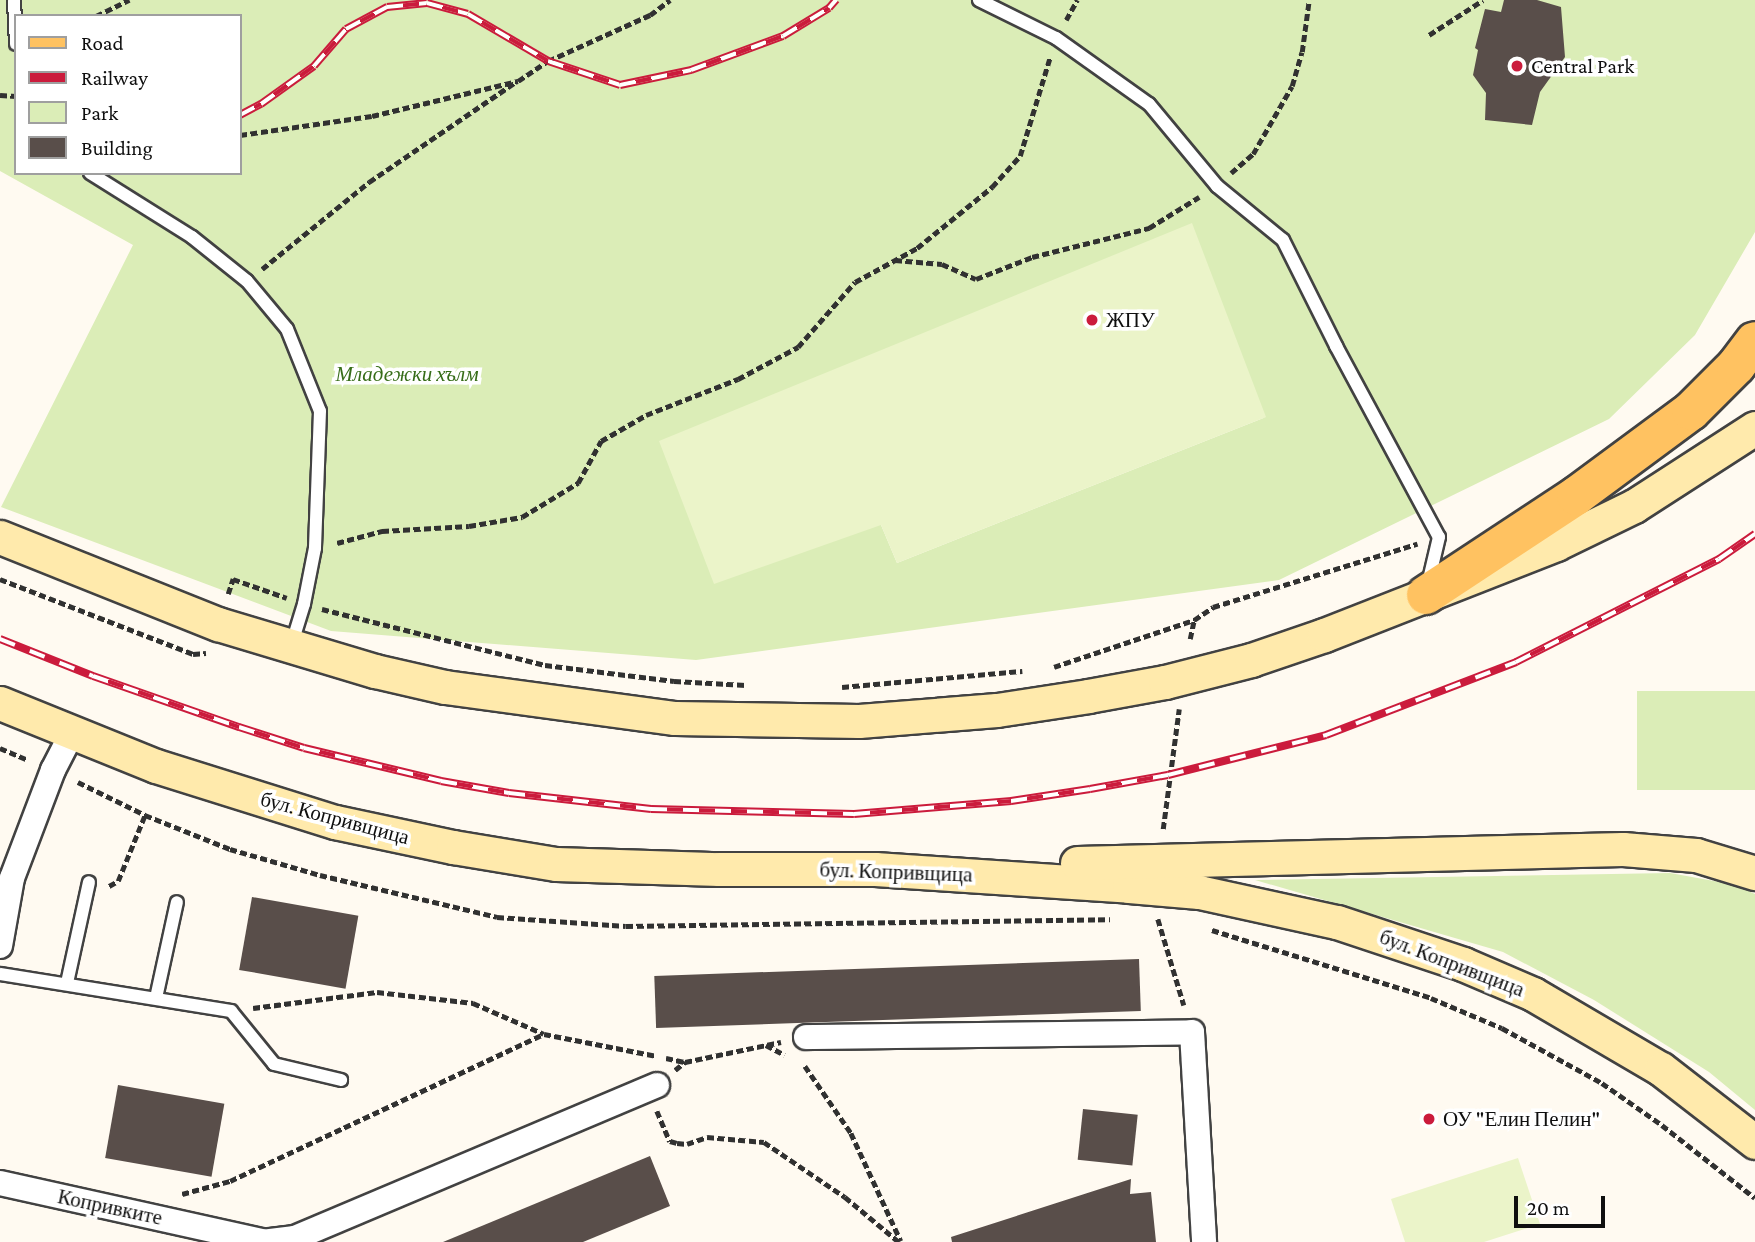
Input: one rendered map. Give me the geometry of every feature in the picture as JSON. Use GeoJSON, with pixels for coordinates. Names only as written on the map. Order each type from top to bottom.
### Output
{"type":"FeatureCollection","features":[{"type":"Feature","properties":{"kind":"main road"},"geometry":{"type":"LineString","coordinates":[[1426,595],[1576,496],[1691,411],[1727,376],[1755,341]]}},
{"type":"Feature","properties":{"kind":"main road"},"geometry":{"type":"LineString","coordinates":[[0,537],[218,624],[386,674],[525,700],[674,718],[859,721],[997,710],[1165,682],[1324,635],[1556,544],[1634,506],[1755,428]]}},
{"type":"Feature","properties":{"kind":"main road","name":"бул. Копривщица"},"geometry":{"type":"LineString","coordinates":[[0,703],[156,766],[335,822],[479,852],[556,864],[719,869],[875,869],[1199,892],[1267,905],[1372,933],[1463,964],[1533,994],[1661,1069],[1755,1142]]}},
{"type":"Feature","properties":{"kind":"main road"},"geometry":{"type":"LineString","coordinates":[[875,869],[1623,849],[1696,855],[1755,873]]}},
{"type":"Feature","properties":{"kind":"street"},"geometry":{"type":"LineString","coordinates":[[0,946],[6,876],[72,733]]}},
{"type":"Feature","properties":{"kind":"street"},"geometry":{"type":"LineString","coordinates":[[806,1037],[1192,1032],[1204,1242]]}},
{"type":"Feature","properties":{"kind":"street","name":"Копривките"},"geometry":{"type":"LineString","coordinates":[[0,1183],[262,1241],[295,1238],[652,1086]]}},
{"type":"Feature","properties":{"kind":"lane"},"geometry":{"type":"LineString","coordinates":[[979,0],[1056,38],[1149,104],[1217,186],[1283,240],[1336,346],[1439,537],[1426,595]]}},
{"type":"Feature","properties":{"kind":"lane"},"geometry":{"type":"LineString","coordinates":[[93,175],[192,237],[247,281],[288,329],[320,411],[315,548],[304,604],[290,647]]}},
{"type":"Feature","properties":{"kind":"lane"},"geometry":{"type":"LineString","coordinates":[[67,983],[88,886]]}},
{"type":"Feature","properties":{"kind":"lane"},"geometry":{"type":"LineString","coordinates":[[156,998],[177,902]]}},
{"type":"Feature","properties":{"kind":"lane"},"geometry":{"type":"LineString","coordinates":[[0,974],[232,1011],[274,1064],[341,1080]]}},
{"type":"Feature","properties":{"kind":"path"},"geometry":{"type":"LineString","coordinates":[[100,14],[129,0]]}},
{"type":"Feature","properties":{"kind":"path"},"geometry":{"type":"LineString","coordinates":[[247,281],[369,182],[548,61],[649,15],[670,0]]}},
{"type":"Feature","properties":{"kind":"path"},"geometry":{"type":"LineString","coordinates":[[315,548],[382,531],[469,526],[522,517],[578,483],[601,441],[646,415],[738,379],[798,347],[855,282],[917,248],[992,187],[1020,156],[1056,38],[1077,0]]}},
{"type":"Feature","properties":{"kind":"path"},"geometry":{"type":"LineString","coordinates":[[894,260],[942,264],[975,279],[1032,257],[1149,228],[1217,186],[1253,154],[1292,86],[1302,51],[1309,0]]}},
{"type":"Feature","properties":{"kind":"path"},"geometry":{"type":"LineString","coordinates":[[1429,35],[1483,0]]}},
{"type":"Feature","properties":{"kind":"path"},"geometry":{"type":"LineString","coordinates":[[242,135],[372,116],[518,81]]}},
{"type":"Feature","properties":{"kind":"path"},"geometry":{"type":"LineString","coordinates":[[1046,669],[1194,620],[1213,607],[1439,537]]}},
{"type":"Feature","properties":{"kind":"path"},"geometry":{"type":"LineString","coordinates":[[0,579],[194,654]]}},
{"type":"Feature","properties":{"kind":"path"},"geometry":{"type":"LineString","coordinates":[[218,624],[233,579],[304,604],[545,665],[674,681],[755,685]]}},
{"type":"Feature","properties":{"kind":"path"},"geometry":{"type":"LineString","coordinates":[[1190,639],[1194,620]]}},
{"type":"Feature","properties":{"kind":"path"},"geometry":{"type":"LineString","coordinates":[[838,687],[1032,670]]}},
{"type":"Feature","properties":{"kind":"path"},"geometry":{"type":"LineString","coordinates":[[1163,833],[1168,775],[1179,708]]}},
{"type":"Feature","properties":{"kind":"path"},"geometry":{"type":"LineString","coordinates":[[0,748],[53,770],[145,815],[230,849],[320,875],[496,917],[626,926],[1117,919]]}},
{"type":"Feature","properties":{"kind":"path"},"geometry":{"type":"LineString","coordinates":[[88,886],[107,888],[118,881],[145,815]]}},
{"type":"Feature","properties":{"kind":"path"},"geometry":{"type":"LineString","coordinates":[[1158,912],[1192,1032]]}},
{"type":"Feature","properties":{"kind":"path"},"geometry":{"type":"LineString","coordinates":[[1144,919],[1169,921]]}},
{"type":"Feature","properties":{"kind":"path"},"geometry":{"type":"LineString","coordinates":[[1204,928],[1361,974],[1431,998],[1491,1023],[1553,1054],[1602,1083],[1662,1125],[1755,1198]]}},
{"type":"Feature","properties":{"kind":"path"},"geometry":{"type":"LineString","coordinates":[[232,1011],[377,992],[473,1003],[544,1034],[685,1062],[806,1037]]}},
{"type":"Feature","properties":{"kind":"path"},"geometry":{"type":"LineString","coordinates":[[177,1196],[230,1181],[544,1034]]}},
{"type":"Feature","properties":{"kind":"path"},"geometry":{"type":"LineString","coordinates":[[766,1045],[788,1057]]}},
{"type":"Feature","properties":{"kind":"path"},"geometry":{"type":"LineString","coordinates":[[685,1062],[652,1086],[670,1141],[687,1144],[707,1137],[764,1142],[845,1197],[900,1242]]}},
{"type":"Feature","properties":{"kind":"path"},"geometry":{"type":"LineString","coordinates":[[798,1062],[809,1068],[850,1133],[900,1242]]}},
{"type":"Feature","properties":{"kind":"green space","name":"Младежки хълм"},"geometry":{"type":"Polygon","coordinates":[[[0,0],[1755,0],[1755,232],[1695,335],[1609,419],[1279,580],[696,660],[331,631],[1,507],[133,245],[0,171],[0,0]],[[1266,417],[881,525],[897,563],[1266,417]]]}},
{"type":"Feature","properties":{"kind":"green space","name":"ЖПУ"},"geometry":{"type":"Polygon","coordinates":[[[1192,223],[1266,417],[897,563],[881,525],[714,584],[659,441],[1192,223]]]}},
{"type":"Feature","properties":{"kind":"green space"},"geometry":{"type":"Polygon","coordinates":[[[1637,691],[1755,691],[1755,790],[1637,790],[1637,691]]]}},
{"type":"Feature","properties":{"kind":"green space"},"geometry":{"type":"Polygon","coordinates":[[[1670,873],[1736,885],[1755,894],[1755,1110],[1709,1072],[1594,1000],[1503,952],[1255,880],[1670,873]]]}},
{"type":"Feature","properties":{"kind":"green space"},"geometry":{"type":"Polygon","coordinates":[[[1518,1158],[1540,1224],[1484,1242],[1405,1242],[1391,1199],[1518,1158]]]}},
{"type":"Feature","properties":{"kind":"building","name":"Central Park"},"geometry":{"type":"Polygon","coordinates":[[[1504,0],[1537,0],[1561,7],[1565,57],[1540,92],[1532,125],[1485,120],[1486,93],[1473,75],[1478,50],[1475,48],[1485,9],[1501,12],[1504,0]]]}},
{"type":"Feature","properties":{"kind":"building"},"geometry":{"type":"Polygon","coordinates":[[[252,897],[358,916],[346,989],[239,970],[252,897]]]}},
{"type":"Feature","properties":{"kind":"building"},"geometry":{"type":"Polygon","coordinates":[[[1139,959],[1141,1011],[656,1028],[654,976],[1139,959]]]}},
{"type":"Feature","properties":{"kind":"building"},"geometry":{"type":"Polygon","coordinates":[[[118,1085],[224,1104],[212,1177],[105,1158],[118,1085]]]}},
{"type":"Feature","properties":{"kind":"building"},"geometry":{"type":"Polygon","coordinates":[[[1083,1109],[1138,1115],[1132,1165],[1078,1160],[1083,1109]]]}},
{"type":"Feature","properties":{"kind":"building"},"geometry":{"type":"Polygon","coordinates":[[[650,1156],[670,1206],[583,1242],[443,1242],[650,1156]]]}},
{"type":"Feature","properties":{"kind":"building"},"geometry":{"type":"Polygon","coordinates":[[[1131,1179],[1130,1194],[1151,1192],[1156,1242],[952,1242],[951,1237],[1131,1179]]]}},
{"type":"Feature","properties":{"kind":"railway"},"geometry":{"type":"LineString","coordinates":[[242,114],[261,104],[314,66],[346,29],[387,7],[427,3],[468,14],[548,61],[620,85],[691,70],[783,36],[829,8],[836,0]]}},
{"type":"Feature","properties":{"kind":"railway"},"geometry":{"type":"LineString","coordinates":[[0,639],[93,676],[304,748],[441,781],[509,793],[651,809],[854,814],[1011,801],[1090,789],[1168,775],[1326,735],[1516,662],[1719,559],[1755,534]]}},
{"type":"Feature","properties":{"kind":"place","name":"Central Park"},"geometry":{"type":"Point","coordinates":[1517,66]}},
{"type":"Feature","properties":{"kind":"place","name":"ЖПУ"},"geometry":{"type":"Point","coordinates":[1092,320]}},
{"type":"Feature","properties":{"kind":"place","name":"ОУ \"Елин Пелин\""},"geometry":{"type":"Point","coordinates":[1429,1119]}}]}
